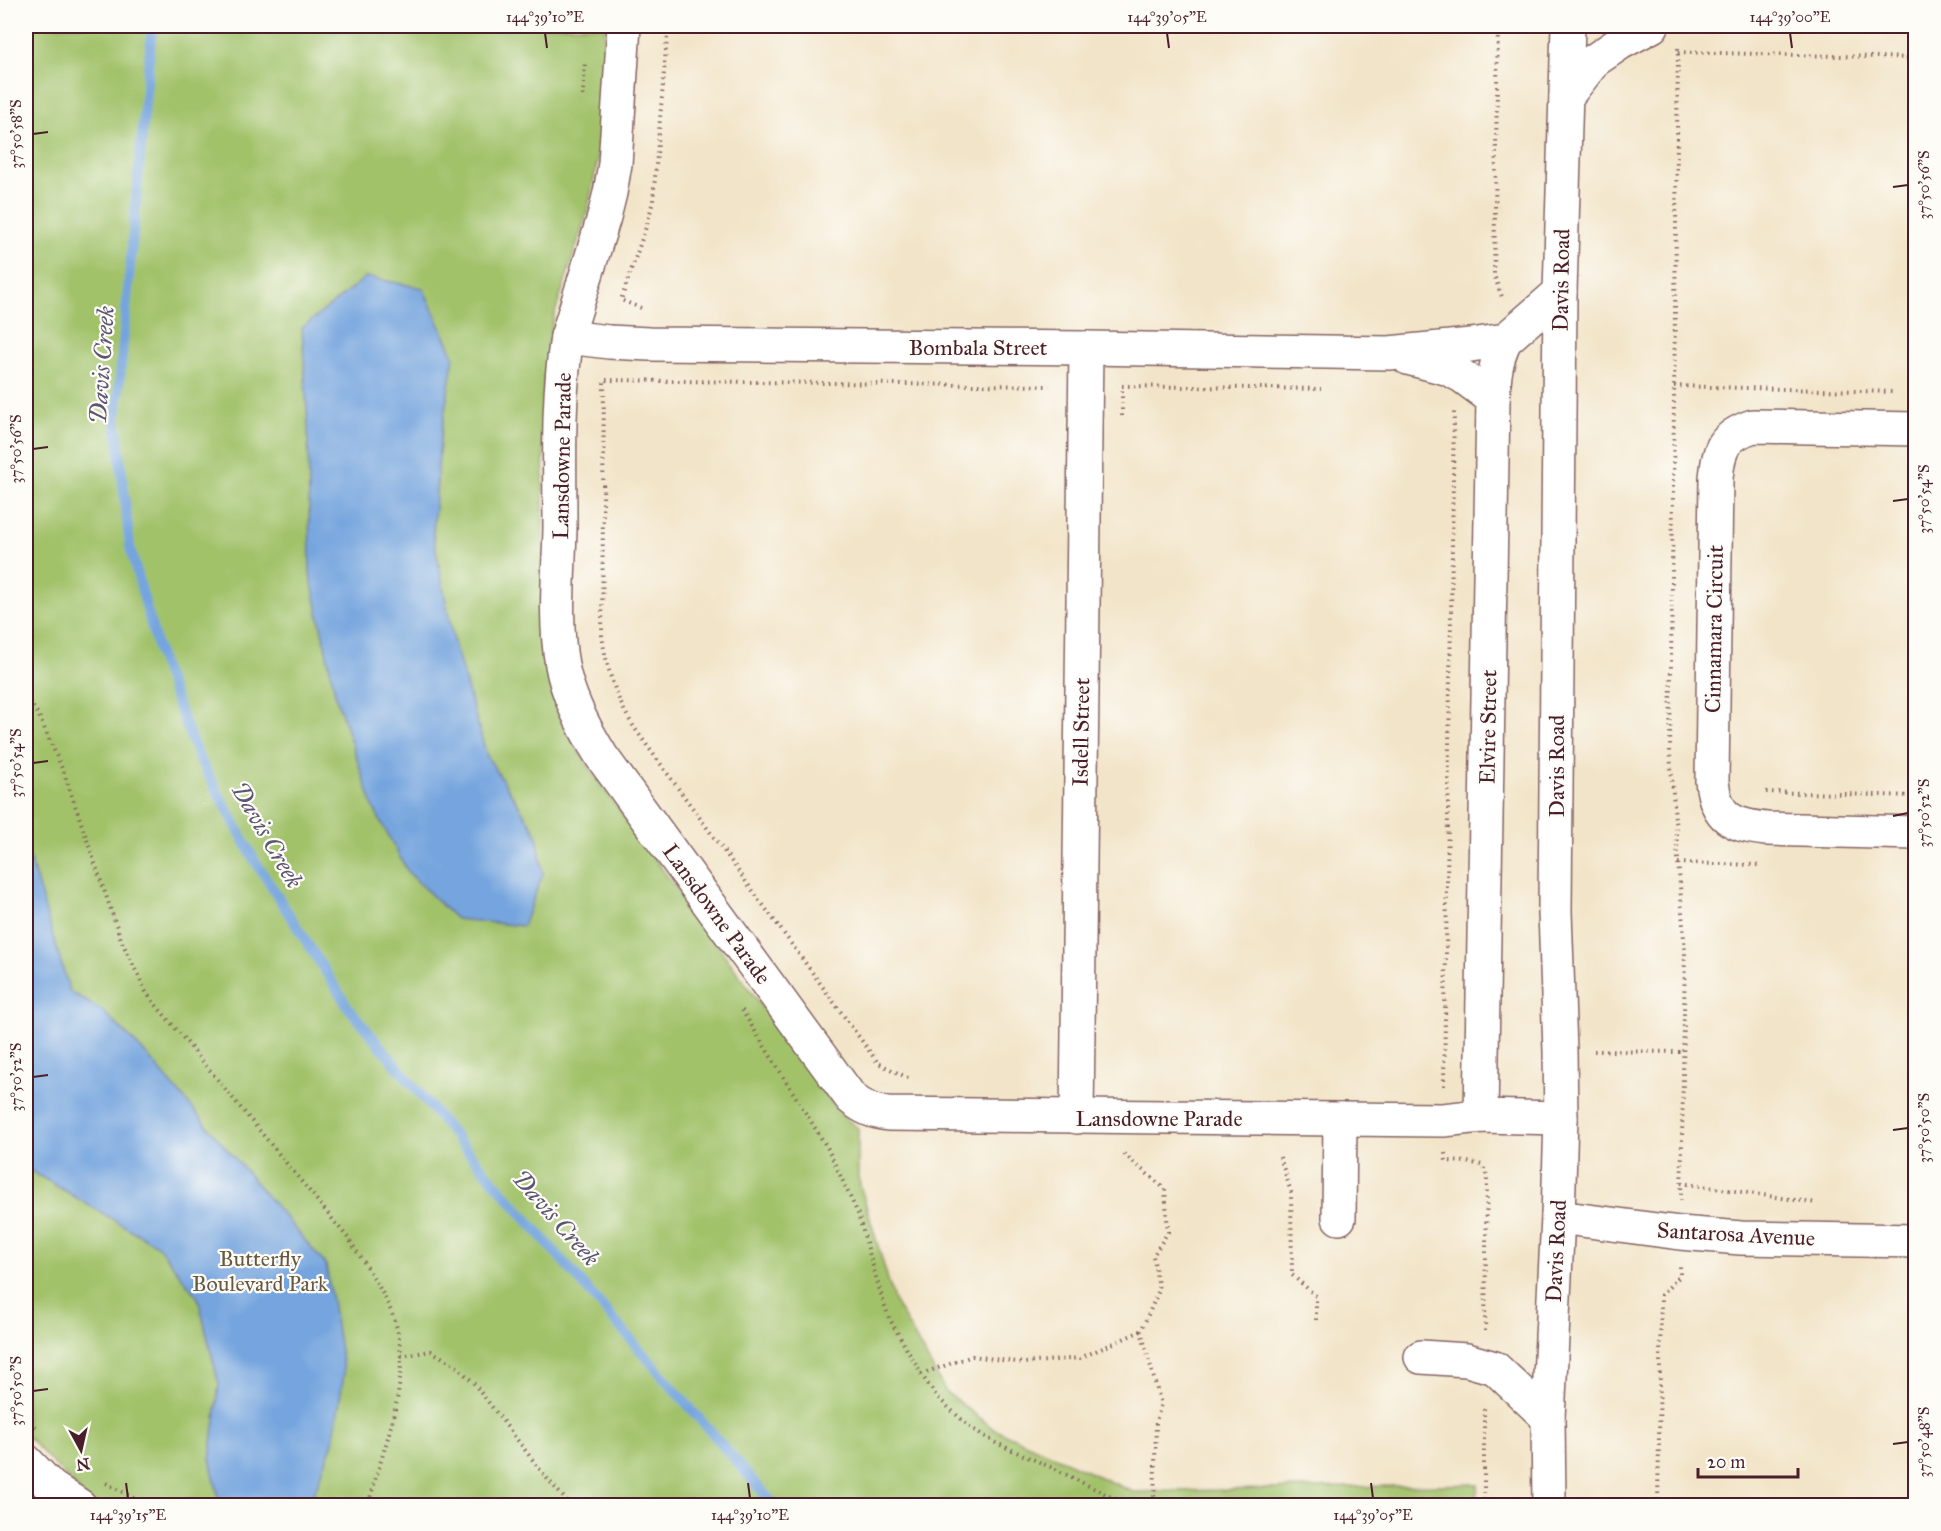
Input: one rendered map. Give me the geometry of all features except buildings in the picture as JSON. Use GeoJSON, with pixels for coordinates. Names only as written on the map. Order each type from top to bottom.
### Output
{"type":"FeatureCollection","features":[{"type":"Feature","properties":{"kind":"street","name":"Lansdowne Parade"},"geometry":{"type":"LineString","coordinates":[[624,26],[615,164],[604,217],[567,337],[561,395],[560,653],[573,700],[602,757],[843,1087],[862,1107],[888,1114],[1443,1120],[1481,1116],[1561,1118]]}},
{"type":"Feature","properties":{"kind":"street","name":"Davis Road"},"geometry":{"type":"LineString","coordinates":[[1548,1506],[1548,1418],[1561,1118],[1555,912],[1560,292],[1568,26]]}},
{"type":"Feature","properties":{"kind":"street"},"geometry":{"type":"LineString","coordinates":[[1566,97],[1595,60],[1620,43],[1665,34]]}},
{"type":"Feature","properties":{"kind":"street"},"geometry":{"type":"LineString","coordinates":[[1505,340],[1560,292]]}},
{"type":"Feature","properties":{"kind":"street","name":"Bombala Street"},"geometry":{"type":"LineString","coordinates":[[567,337],[649,344],[1389,353],[1505,340]]}},
{"type":"Feature","properties":{"kind":"street","name":"Elvire Street"},"geometry":{"type":"LineString","coordinates":[[1481,1116],[1493,399],[1495,369],[1505,340]]}},
{"type":"Feature","properties":{"kind":"street","name":"Isdell Street"},"geometry":{"type":"LineString","coordinates":[[1077,1117],[1086,348]]}},
{"type":"Feature","properties":{"kind":"street","name":"Bombala Street"},"geometry":{"type":"LineString","coordinates":[[1389,353],[1446,368],[1462,376],[1493,399]]}},
{"type":"Feature","properties":{"kind":"street","name":"Cinnamara Circuit"},"geometry":{"type":"LineString","coordinates":[[1916,429],[1753,426],[1739,430],[1728,438],[1722,448],[1716,478],[1712,781],[1714,796],[1719,807],[1726,816],[1744,826],[1766,829],[1916,833]]}},
{"type":"Feature","properties":{"kind":"street"},"geometry":{"type":"LineString","coordinates":[[1339,1218],[1340,1119]]}},
{"type":"Feature","properties":{"kind":"street","name":"Santarosa Avenue"},"geometry":{"type":"LineString","coordinates":[[1558,1216],[1680,1233],[1741,1238],[1916,1241]]}},
{"type":"Feature","properties":{"kind":"street"},"geometry":{"type":"LineString","coordinates":[[1421,1357],[1467,1360],[1495,1368],[1548,1418]]}},
{"type":"Feature","properties":{"kind":"street"},"geometry":{"type":"LineString","coordinates":[[26,1461],[56,1496],[80,1506]]}},
{"type":"Feature","properties":{"kind":"path"},"geometry":{"type":"LineString","coordinates":[[652,308],[640,308],[621,300],[653,201],[668,26]]}},
{"type":"Feature","properties":{"kind":"path"},"geometry":{"type":"LineString","coordinates":[[1658,1506],[1661,1295],[1680,1276],[1685,952],[1670,753],[1678,52],[1665,34]]}},
{"type":"Feature","properties":{"kind":"path"},"geometry":{"type":"LineString","coordinates":[[1678,52],[1916,58]]}},
{"type":"Feature","properties":{"kind":"path"},"geometry":{"type":"LineString","coordinates":[[583,97],[586,57]]}},
{"type":"Feature","properties":{"kind":"path"},"geometry":{"type":"LineString","coordinates":[[916,1078],[905,1078],[878,1063],[638,734],[626,717],[617,697],[606,666],[602,636],[604,380],[1050,385],[1050,397]]}},
{"type":"Feature","properties":{"kind":"path"},"geometry":{"type":"LineString","coordinates":[[1122,422],[1122,386],[1324,389]]}},
{"type":"Feature","properties":{"kind":"path"},"geometry":{"type":"LineString","coordinates":[[1674,386],[1904,392]]}},
{"type":"Feature","properties":{"kind":"path"},"geometry":{"type":"LineString","coordinates":[[1454,402],[1443,1120],[1446,1161],[1482,1165],[1486,1175],[1484,1506]]}},
{"type":"Feature","properties":{"kind":"path"},"geometry":{"type":"LineString","coordinates":[[26,697],[38,714],[64,773],[122,942],[147,994],[348,1238],[375,1279],[395,1322],[401,1356],[398,1399],[368,1506]]}},
{"type":"Feature","properties":{"kind":"path"},"geometry":{"type":"LineString","coordinates":[[1759,792],[1916,796]]}},
{"type":"Feature","properties":{"kind":"path"},"geometry":{"type":"LineString","coordinates":[[736,1000],[832,1158],[858,1214],[889,1318],[921,1374],[946,1407],[971,1428],[996,1443],[1129,1506]]}},
{"type":"Feature","properties":{"kind":"path"},"geometry":{"type":"LineString","coordinates":[[1124,1154],[1165,1189],[1168,1232],[1153,1256],[1159,1290],[1141,1331],[1161,1404],[1156,1422],[1154,1506]]}},
{"type":"Feature","properties":{"kind":"path"},"geometry":{"type":"LineString","coordinates":[[1280,1157],[1291,1192],[1292,1275],[1316,1296],[1316,1321]]}},
{"type":"Feature","properties":{"kind":"path"},"geometry":{"type":"LineString","coordinates":[[1681,1183],[1818,1203]]}},
{"type":"Feature","properties":{"kind":"path"},"geometry":{"type":"LineString","coordinates":[[921,1374],[972,1356],[1024,1363],[1080,1358],[1141,1331]]}},
{"type":"Feature","properties":{"kind":"path"},"geometry":{"type":"LineString","coordinates":[[401,1356],[431,1351],[454,1364],[472,1381],[571,1506]]}},
{"type":"Feature","properties":{"kind":"path"},"geometry":{"type":"LineString","coordinates":[[26,1418],[39,1431]]}},
{"type":"Feature","properties":{"kind":"path"},"geometry":{"type":"LineString","coordinates":[[103,1481],[148,1506]]}},
{"type":"Feature","properties":{"kind":"green space","name":"Butterfly Boulevard Park"},"geometry":{"type":"Polygon","coordinates":[[[26,26],[605,26],[606,51],[598,159],[587,213],[554,316],[547,352],[544,386],[542,650],[546,673],[559,716],[596,778],[841,1115],[858,1128],[858,1178],[894,1300],[946,1392],[994,1429],[1133,1492],[1478,1484],[1477,1505],[95,1506],[90,1502],[26,1435],[26,26]]]}},
{"type":"Feature","properties":{"kind":"water"},"geometry":{"type":"Polygon","coordinates":[[[366,277],[423,288],[454,356],[440,441],[433,534],[454,643],[487,756],[537,834],[543,874],[523,926],[456,919],[408,872],[374,809],[336,698],[310,574],[308,428],[302,328],[366,277]]]}},
{"type":"Feature","properties":{"kind":"water"},"geometry":{"type":"Polygon","coordinates":[[[26,846],[70,992],[102,1010],[147,1055],[326,1265],[344,1374],[333,1442],[310,1505],[220,1505],[210,1459],[219,1385],[198,1298],[158,1246],[26,1168],[26,846]]]}},
{"type":"Feature","properties":{"kind":"waterway","name":"Davis Creek"},"geometry":{"type":"LineString","coordinates":[[152,26],[116,420],[130,547],[162,665],[197,754],[255,861],[348,1007],[458,1140],[775,1506]]}}]}
